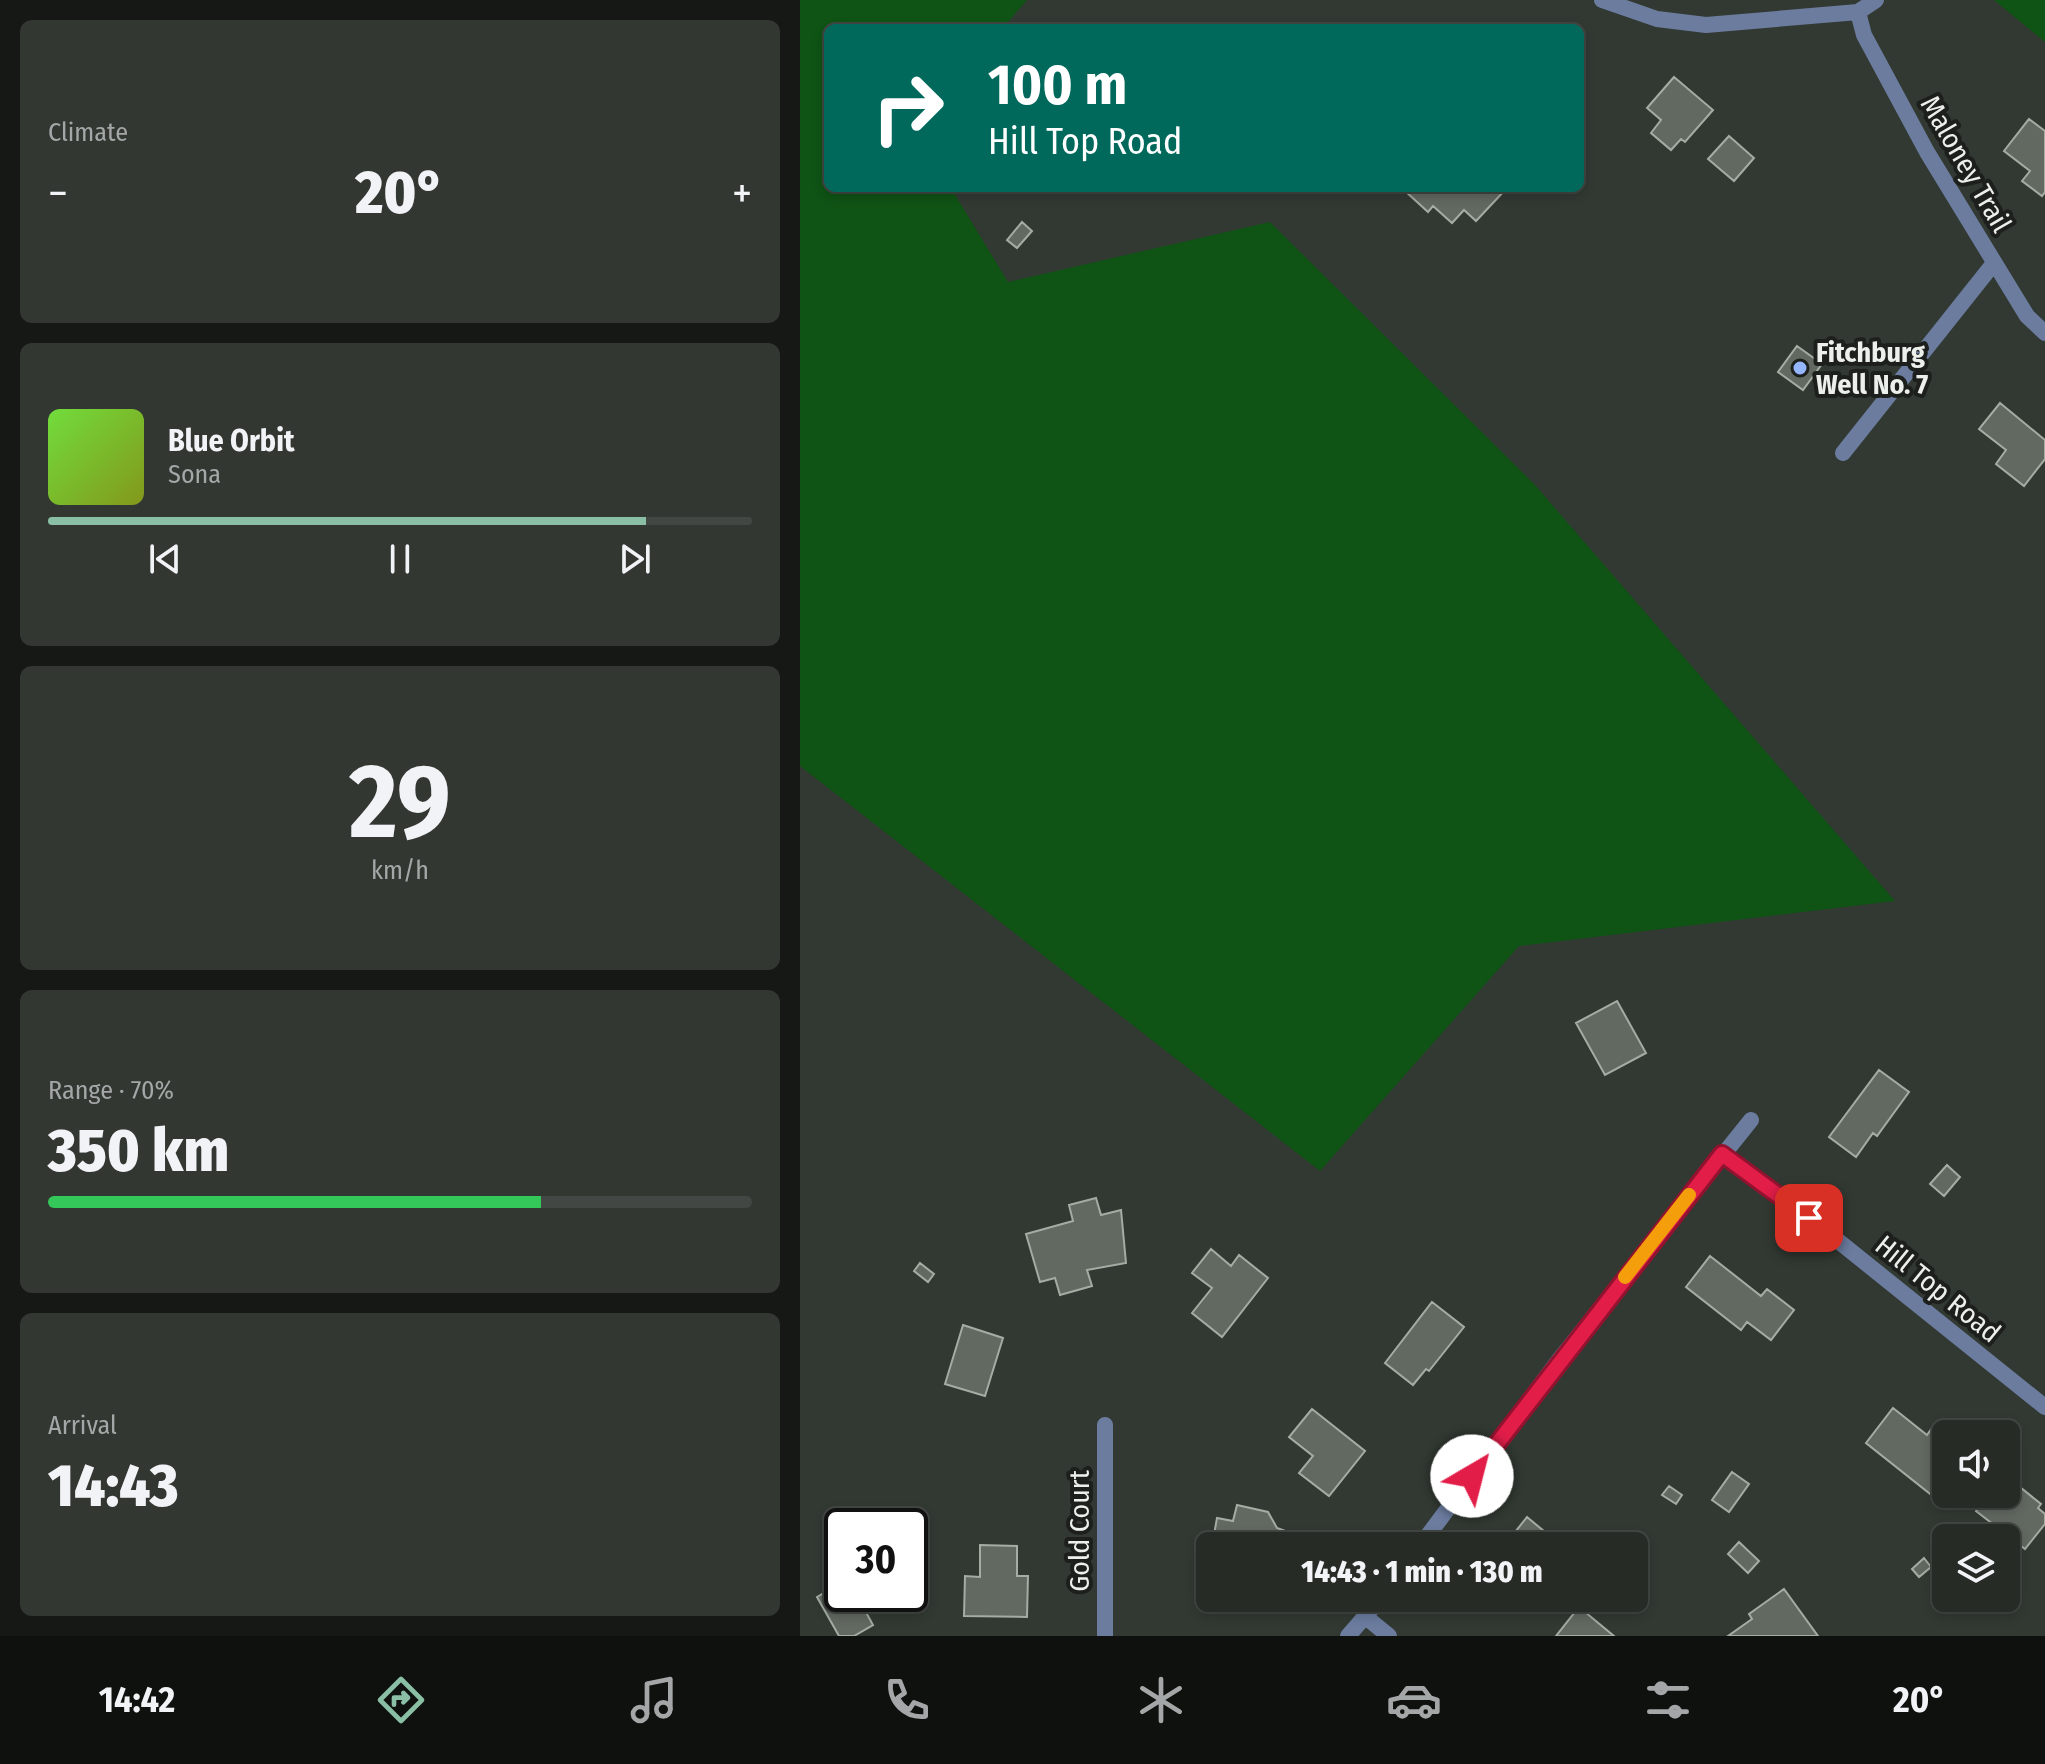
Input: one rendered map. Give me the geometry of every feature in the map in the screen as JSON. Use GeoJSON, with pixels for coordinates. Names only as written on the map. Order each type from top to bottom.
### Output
{"type":"FeatureCollection","features":[{"type":"Feature","properties":{"kind":"street"},"geometry":{"type":"LineString","coordinates":[[1602,0],[1657,19],[1706,25],[1858,12],[1876,0]]}},
{"type":"Feature","properties":{"kind":"street","name":"Maloney Trail"},"geometry":{"type":"LineString","coordinates":[[1858,12],[1864,35],[1927,152],[2027,316],[2045,333]]}},
{"type":"Feature","properties":{"kind":"street"},"geometry":{"type":"LineString","coordinates":[[1843,453],[1994,263]]}},
{"type":"Feature","properties":{"kind":"street"},"geometry":{"type":"LineString","coordinates":[[1430,1532],[1559,1360],[1751,1120]]}},
{"type":"Feature","properties":{"kind":"street","name":"Hill Top Road"},"geometry":{"type":"LineString","coordinates":[[1722,1154],[1786,1199],[2045,1407]]}},
{"type":"Feature","properties":{"kind":"street","name":"Gold Court"},"geometry":{"type":"LineString","coordinates":[[1105,1425],[1105,1636]]}},
{"type":"Feature","properties":{"kind":"street"},"geometry":{"type":"LineString","coordinates":[[1348,1636],[1371,1612]]}},
{"type":"Feature","properties":{"kind":"street"},"geometry":{"type":"LineString","coordinates":[[1367,1618],[1389,1636]]}},
{"type":"Feature","properties":{"kind":"green space"},"geometry":{"type":"Polygon","coordinates":[[[800,0],[1027,0],[1006,24],[824,24],[824,192],[953,192],[1008,282],[1270,222],[1535,485],[1895,901],[1519,946],[1320,1171],[800,766],[800,0]]]}},
{"type":"Feature","properties":{"kind":"green space"},"geometry":{"type":"Polygon","coordinates":[[[1994,0],[2045,0],[2045,42],[1994,0]]]}},
{"type":"Feature","properties":{"kind":"building"},"geometry":{"type":"Polygon","coordinates":[[[1674,77],[1713,110],[1685,142],[1681,139],[1671,150],[1651,133],[1661,120],[1647,108],[1674,77]]]}},
{"type":"Feature","properties":{"kind":"building"},"geometry":{"type":"Polygon","coordinates":[[[2029,119],[2045,131],[2045,192],[2042,196],[2022,181],[2030,171],[2004,151],[2029,119]]]}},
{"type":"Feature","properties":{"kind":"building"},"geometry":{"type":"Polygon","coordinates":[[[1729,136],[1754,158],[1734,181],[1708,159],[1729,136]]]}},
{"type":"Feature","properties":{"kind":"building"},"geometry":{"type":"Polygon","coordinates":[[[1406,192],[1503,192],[1476,221],[1464,210],[1452,223],[1433,206],[1428,212],[1406,192]]]}},
{"type":"Feature","properties":{"kind":"building"},"geometry":{"type":"Polygon","coordinates":[[[1022,222],[1032,231],[1017,248],[1007,240],[1022,222]]]}},
{"type":"Feature","properties":{"kind":"building","name":"Fitchburg Well No. 7"},"geometry":{"type":"Polygon","coordinates":[[[1797,346],[1822,364],[1803,390],[1778,372],[1797,346]]]}},
{"type":"Feature","properties":{"kind":"building"},"geometry":{"type":"Polygon","coordinates":[[[2000,403],[2045,440],[2045,459],[2024,486],[1996,464],[2006,450],[1979,429],[2000,403]]]}},
{"type":"Feature","properties":{"kind":"building"},"geometry":{"type":"Polygon","coordinates":[[[1617,1001],[1646,1053],[1605,1075],[1576,1023],[1617,1001]]]}},
{"type":"Feature","properties":{"kind":"building"},"geometry":{"type":"Polygon","coordinates":[[[1879,1070],[1909,1092],[1877,1136],[1873,1133],[1856,1157],[1829,1137],[1879,1070]]]}},
{"type":"Feature","properties":{"kind":"building"},"geometry":{"type":"Polygon","coordinates":[[[1947,1165],[1960,1177],[1944,1196],[1930,1184],[1947,1165]]]}},
{"type":"Feature","properties":{"kind":"building"},"geometry":{"type":"Polygon","coordinates":[[[1096,1198],[1101,1215],[1121,1210],[1126,1263],[1087,1270],[1092,1286],[1060,1295],[1055,1278],[1040,1282],[1026,1234],[1073,1221],[1069,1205],[1096,1198]]]}},
{"type":"Feature","properties":{"kind":"building"},"geometry":{"type":"Polygon","coordinates":[[[1211,1249],[1231,1266],[1239,1255],[1268,1278],[1222,1337],[1192,1313],[1212,1288],[1192,1273],[1211,1249]]]}},
{"type":"Feature","properties":{"kind":"building"},"geometry":{"type":"Polygon","coordinates":[[[1710,1256],[1761,1296],[1767,1289],[1794,1310],[1771,1340],[1747,1322],[1741,1330],[1686,1287],[1710,1256]]]}},
{"type":"Feature","properties":{"kind":"building"},"geometry":{"type":"Polygon","coordinates":[[[920,1263],[934,1274],[928,1282],[914,1271],[920,1263]]]}},
{"type":"Feature","properties":{"kind":"building"},"geometry":{"type":"Polygon","coordinates":[[[1432,1302],[1464,1327],[1429,1371],[1426,1369],[1413,1385],[1385,1363],[1432,1302]]]}},
{"type":"Feature","properties":{"kind":"building"},"geometry":{"type":"Polygon","coordinates":[[[963,1325],[1003,1338],[985,1396],[945,1384],[963,1325]]]}},
{"type":"Feature","properties":{"kind":"building"},"geometry":{"type":"Polygon","coordinates":[[[1893,1408],[1927,1435],[1932,1428],[1932,1495],[1866,1443],[1893,1408]]]}},
{"type":"Feature","properties":{"kind":"building"},"geometry":{"type":"Polygon","coordinates":[[[1312,1409],[1365,1451],[1329,1496],[1299,1473],[1313,1456],[1289,1437],[1312,1409]]]}},
{"type":"Feature","properties":{"kind":"building"},"geometry":{"type":"Polygon","coordinates":[[[1732,1472],[1749,1484],[1729,1512],[1712,1500],[1732,1472]]]}},
{"type":"Feature","properties":{"kind":"building"},"geometry":{"type":"Polygon","coordinates":[[[1669,1486],[1682,1495],[1676,1504],[1662,1495],[1669,1486]]]}},
{"type":"Feature","properties":{"kind":"building"},"geometry":{"type":"Polygon","coordinates":[[[2020,1487],[2041,1504],[2038,1508],[2045,1514],[2045,1524],[2025,1549],[2020,1545],[2020,1524],[1993,1524],[1976,1511],[1978,1508],[2020,1508],[2020,1487]]]}},
{"type":"Feature","properties":{"kind":"building"},"geometry":{"type":"Polygon","coordinates":[[[1237,1505],[1268,1512],[1277,1528],[1288,1532],[1214,1532],[1217,1518],[1233,1521],[1237,1505]]]}},
{"type":"Feature","properties":{"kind":"building"},"geometry":{"type":"Polygon","coordinates":[[[1527,1517],[1545,1532],[1515,1532],[1527,1517]]]}},
{"type":"Feature","properties":{"kind":"building"},"geometry":{"type":"Polygon","coordinates":[[[1739,1542],[1759,1561],[1748,1573],[1728,1554],[1739,1542]]]}},
{"type":"Feature","properties":{"kind":"building"},"geometry":{"type":"Polygon","coordinates":[[[980,1545],[1017,1546],[1017,1576],[1028,1576],[1027,1617],[964,1616],[965,1576],[980,1577],[980,1545]]]}},
{"type":"Feature","properties":{"kind":"building"},"geometry":{"type":"Polygon","coordinates":[[[1924,1558],[1931,1567],[1919,1577],[1912,1569],[1924,1558]]]}},
{"type":"Feature","properties":{"kind":"building"},"geometry":{"type":"Polygon","coordinates":[[[1784,1589],[1818,1636],[1728,1636],[1752,1619],[1749,1614],[1784,1589]]]}},
{"type":"Feature","properties":{"kind":"building"},"geometry":{"type":"Polygon","coordinates":[[[824,1593],[824,1609],[817,1597],[824,1593]]]}},
{"type":"Feature","properties":{"kind":"building"},"geometry":{"type":"Polygon","coordinates":[[[825,1612],[870,1612],[867,1614],[873,1625],[854,1636],[839,1636],[825,1612]]]}},
{"type":"Feature","properties":{"kind":"building"},"geometry":{"type":"Polygon","coordinates":[[[1575,1612],[1585,1612],[1614,1636],[1556,1636],[1575,1612]]]}},
{"type":"Feature","properties":{"kind":"slow traffic"},"geometry":{"type":"LineString","coordinates":[[1625,1277],[1689,1195]]}},
{"type":"Feature","properties":{"kind":"place","name":"Fitchburg Well No. 7"},"geometry":{"type":"Point","coordinates":[1800,368]}},
{"type":"Feature","properties":{"kind":"route"},"geometry":{"type":"LineString","coordinates":[[1472,1476],[1559,1360],[1722,1154],[1809,1218]]}}]}
